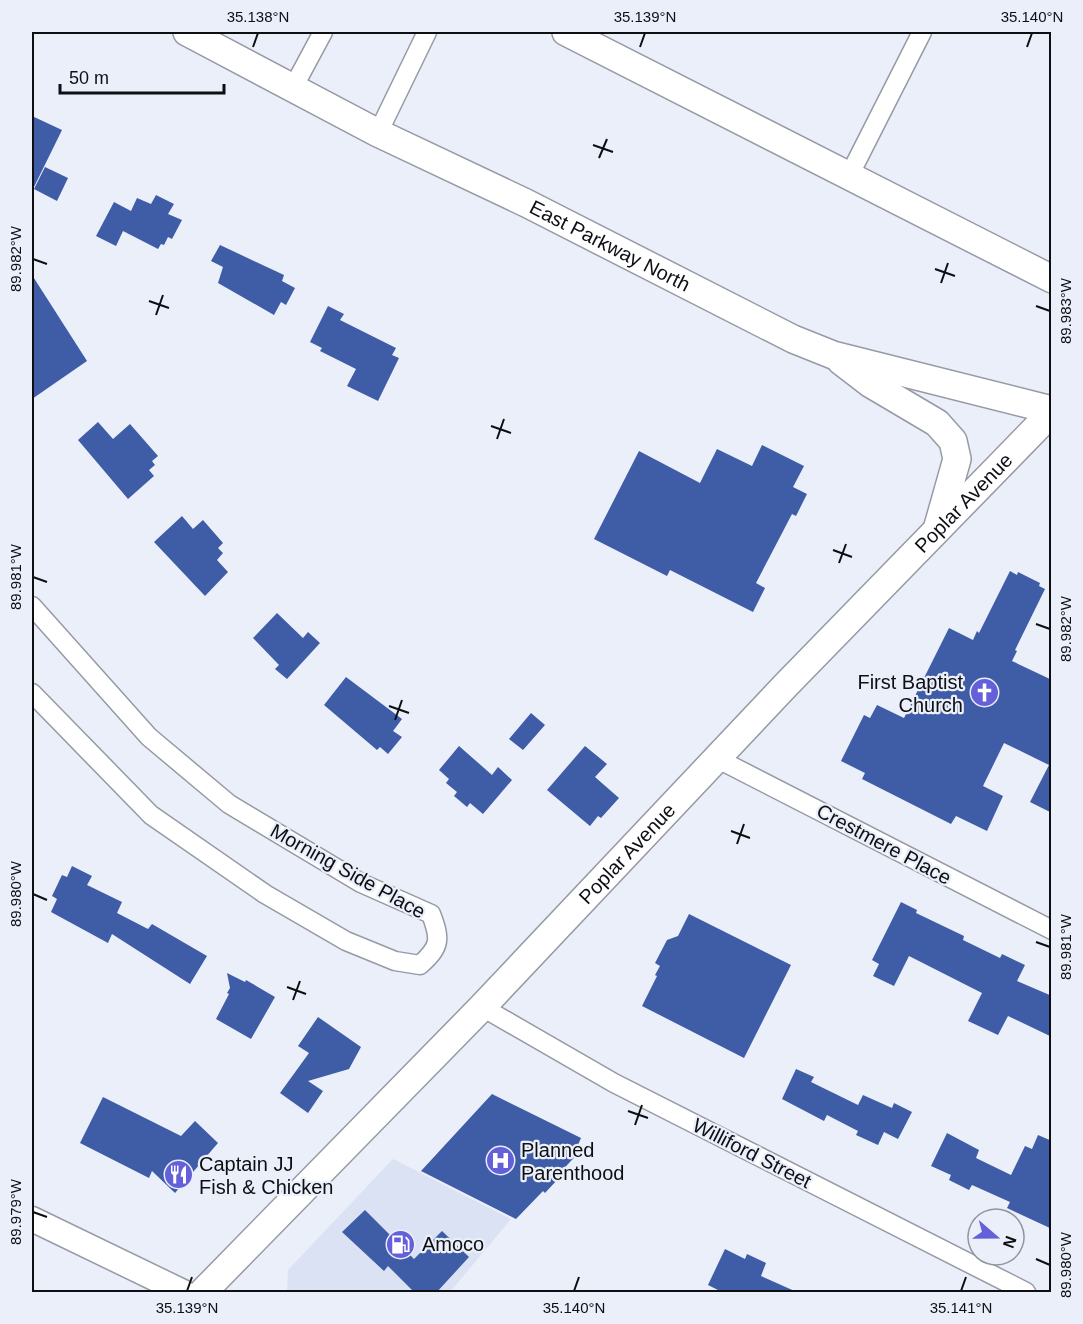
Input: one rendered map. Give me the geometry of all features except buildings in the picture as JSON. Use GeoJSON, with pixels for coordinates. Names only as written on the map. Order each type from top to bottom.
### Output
{"type":"FeatureCollection","features":[{"type":"Feature","properties":{"kind":"main road","name":"East Parkway North"},"geometry":{"type":"LineString","coordinates":[[187,32],[294,86],[378,133],[526,203],[793,339],[833,355],[1052,411]]}},
{"type":"Feature","properties":{"kind":"main road"},"geometry":{"type":"LineString","coordinates":[[566,32],[1052,279]]}},
{"type":"Feature","properties":{"kind":"main road"},"geometry":{"type":"LineString","coordinates":[[833,355],[871,384],[937,423],[953,441],[957,459],[937,530]]}},
{"type":"Feature","properties":{"kind":"main road","name":"Poplar Avenue"},"geometry":{"type":"LineString","coordinates":[[202,1293],[482,1007],[716,758],[1052,411]]}},
{"type":"Feature","properties":{"kind":"main road"},"geometry":{"type":"LineString","coordinates":[[32,1219],[183,1293]]}},
{"type":"Feature","properties":{"kind":"street"},"geometry":{"type":"LineString","coordinates":[[294,86],[324,32]]}},
{"type":"Feature","properties":{"kind":"street"},"geometry":{"type":"LineString","coordinates":[[378,133],[427,32]]}},
{"type":"Feature","properties":{"kind":"street"},"geometry":{"type":"LineString","coordinates":[[849,176],[922,32]]}},
{"type":"Feature","properties":{"kind":"street","name":"Morning Side Place"},"geometry":{"type":"LineString","coordinates":[[32,606],[149,737],[229,804],[361,883],[431,914],[438,933],[435,951],[420,965],[395,961],[346,941],[265,894],[151,815],[32,693]]}},
{"type":"Feature","properties":{"kind":"street","name":"Crestmere Place"},"geometry":{"type":"LineString","coordinates":[[716,758],[1052,930]]}},
{"type":"Feature","properties":{"kind":"street","name":"Williford Street"},"geometry":{"type":"LineString","coordinates":[[482,1007],[614,1083],[1026,1293]]}},
{"type":"Feature","properties":{"kind":"shaded area","name":"Amoco"},"geometry":{"type":"Polygon","coordinates":[[[393,1159],[511,1219],[450,1292],[287,1292],[288,1270],[393,1159]]]}},
{"type":"Feature","properties":{"kind":"place","name":"First Baptist Church"},"geometry":{"type":"Point","coordinates":[984,693]}},
{"type":"Feature","properties":{"kind":"place","name":"Planned Parenthood"},"geometry":{"type":"Point","coordinates":[500,1161]}},
{"type":"Feature","properties":{"kind":"place","name":"Captain JJ Fish & Chicken"},"geometry":{"type":"Point","coordinates":[178,1175]}},
{"type":"Feature","properties":{"kind":"place","name":"Amoco"},"geometry":{"type":"Point","coordinates":[401,1244]}}]}
